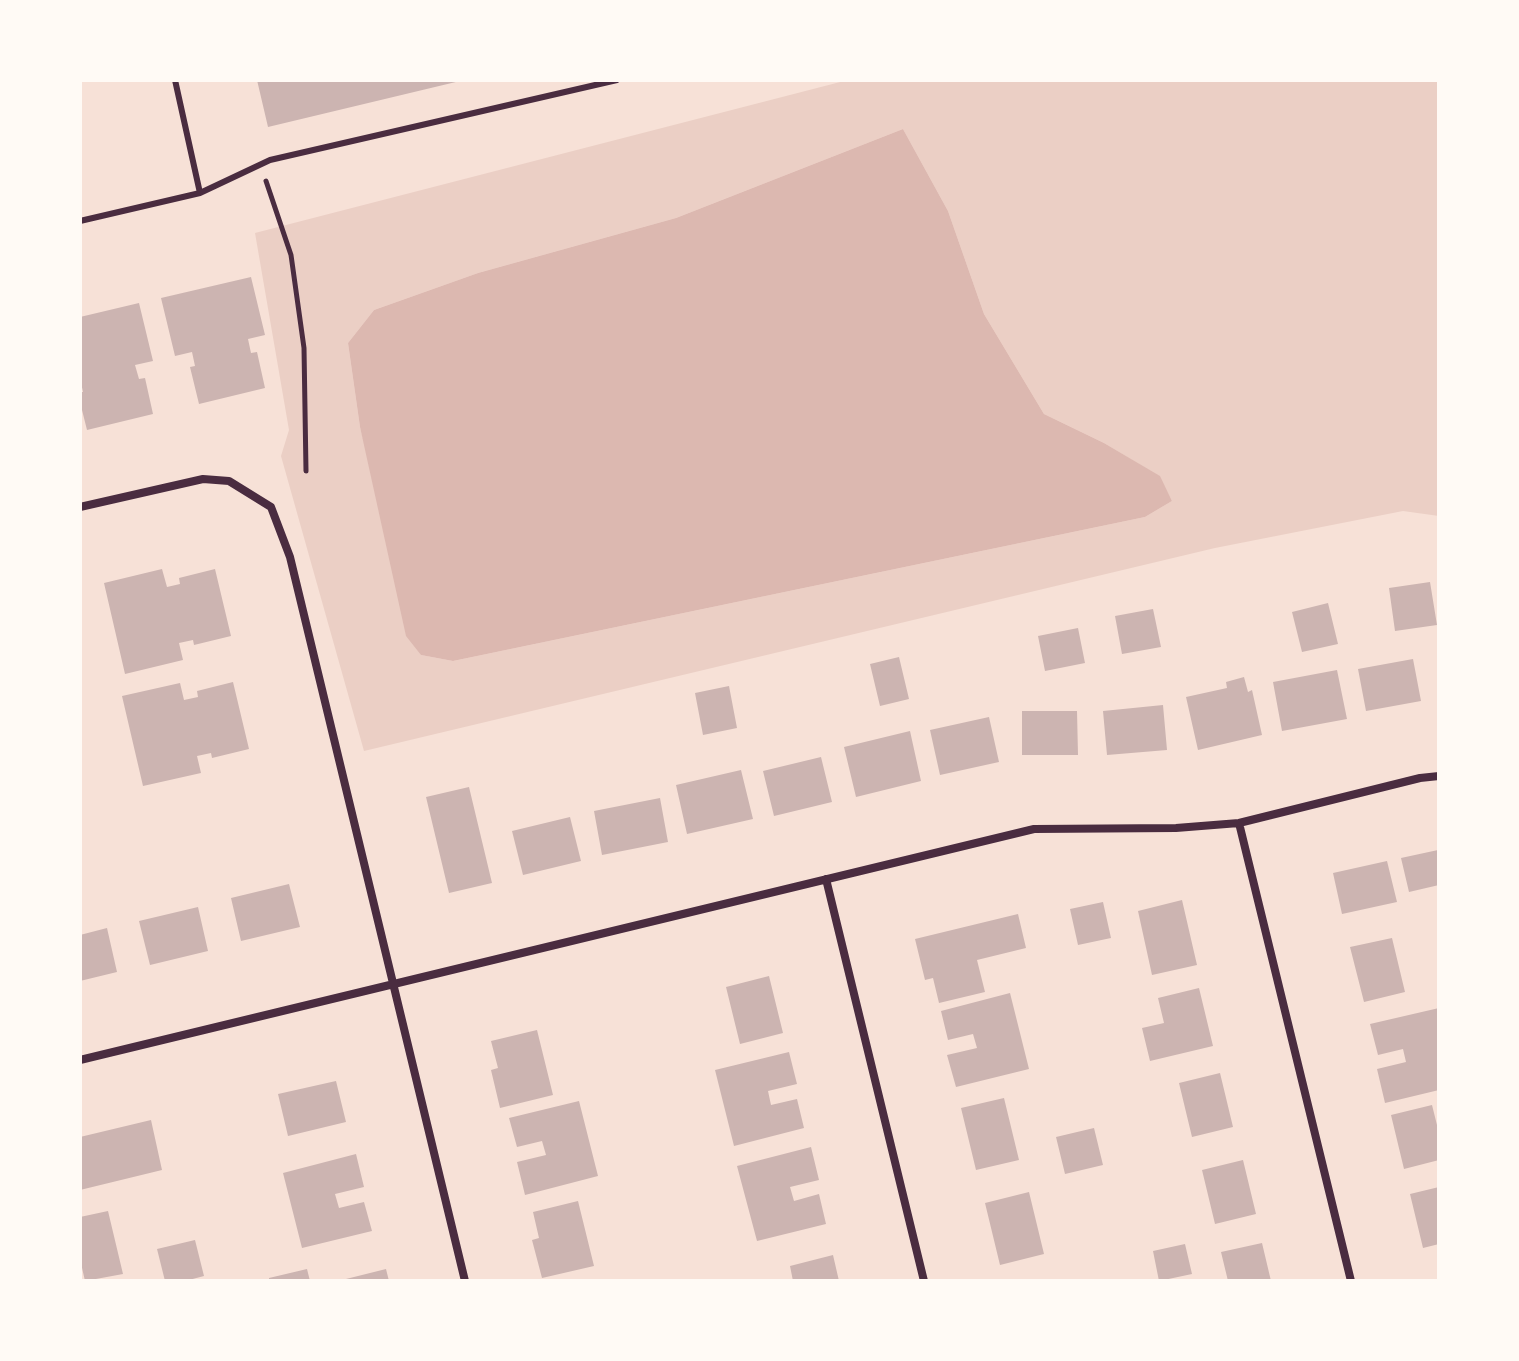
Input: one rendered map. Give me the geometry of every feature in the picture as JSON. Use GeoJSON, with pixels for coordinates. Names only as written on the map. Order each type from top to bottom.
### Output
{"type":"FeatureCollection","features":[{"type":"Feature","properties":{"kind":"street"},"geometry":{"type":"LineString","coordinates":[[80,507],[203,479],[229,481],[271,507],[290,557],[465,1281]]}},
{"type":"Feature","properties":{"kind":"street"},"geometry":{"type":"LineString","coordinates":[[80,1060],[1034,829],[1176,828],[1239,823],[1439,776]]}},
{"type":"Feature","properties":{"kind":"street"},"geometry":{"type":"LineString","coordinates":[[1239,823],[1351,1281]]}},
{"type":"Feature","properties":{"kind":"street"},"geometry":{"type":"LineString","coordinates":[[826,879],[924,1281]]}},
{"type":"Feature","properties":{"kind":"lane"},"geometry":{"type":"LineString","coordinates":[[175,80],[200,193]]}},
{"type":"Feature","properties":{"kind":"lane"},"geometry":{"type":"LineString","coordinates":[[80,221],[200,193],[270,160],[617,80]]}},
{"type":"Feature","properties":{"kind":"path"},"geometry":{"type":"LineString","coordinates":[[261,164],[291,255],[304,348],[306,471]]}},
{"type":"Feature","properties":{"kind":"shaded area"},"geometry":{"type":"Polygon","coordinates":[[[848,80],[1439,80],[1439,516],[1403,511],[1215,548],[364,751],[281,456],[289,430],[255,233],[848,80]],[[903,129],[676,218],[478,273],[374,310],[348,343],[360,427],[421,655],[453,661],[1145,517],[1172,501],[1159,476],[1104,443],[1044,414],[984,314],[948,211],[903,129]]]}},
{"type":"Feature","properties":{"kind":"shaded area"},"geometry":{"type":"Polygon","coordinates":[[[903,129],[948,211],[984,314],[1044,414],[1104,443],[1160,476],[1172,501],[1145,517],[453,661],[421,655],[406,636],[360,427],[348,343],[374,310],[478,273],[676,218],[903,129]]]}},
{"type":"Feature","properties":{"kind":"building"},"geometry":{"type":"Polygon","coordinates":[[[257,80],[460,80],[460,81],[268,127],[257,80]]]}},
{"type":"Feature","properties":{"kind":"building"},"geometry":{"type":"Polygon","coordinates":[[[251,277],[265,335],[248,339],[251,353],[257,352],[265,388],[199,404],[190,367],[195,366],[192,352],[175,356],[161,298],[251,277]]]}},
{"type":"Feature","properties":{"kind":"building"},"geometry":{"type":"Polygon","coordinates":[[[139,303],[153,361],[135,365],[139,379],[145,378],[153,414],[87,430],[80,402],[80,392],[83,392],[80,378],[80,317],[139,303]]]}},
{"type":"Feature","properties":{"kind":"building"},"geometry":{"type":"Polygon","coordinates":[[[162,569],[167,587],[180,584],[179,578],[215,569],[231,636],[194,645],[193,640],[179,643],[183,660],[125,674],[104,583],[162,569]]]}},
{"type":"Feature","properties":{"kind":"building"},"geometry":{"type":"Polygon","coordinates":[[[1430,582],[1437,625],[1395,631],[1389,588],[1430,582]]]}},
{"type":"Feature","properties":{"kind":"building"},"geometry":{"type":"Polygon","coordinates":[[[1328,603],[1338,644],[1302,652],[1292,612],[1328,603]]]}},
{"type":"Feature","properties":{"kind":"building"},"geometry":{"type":"Polygon","coordinates":[[[1153,609],[1161,647],[1122,654],[1115,616],[1153,609]]]}},
{"type":"Feature","properties":{"kind":"building"},"geometry":{"type":"Polygon","coordinates":[[[1078,628],[1085,663],[1045,671],[1038,636],[1078,628]]]}},
{"type":"Feature","properties":{"kind":"building"},"geometry":{"type":"Polygon","coordinates":[[[899,657],[909,699],[880,706],[870,664],[899,657]]]}},
{"type":"Feature","properties":{"kind":"building"},"geometry":{"type":"Polygon","coordinates":[[[1413,659],[1421,701],[1366,711],[1358,669],[1413,659]]]}},
{"type":"Feature","properties":{"kind":"building"},"geometry":{"type":"Polygon","coordinates":[[[1337,670],[1347,719],[1282,731],[1273,682],[1337,670]]]}},
{"type":"Feature","properties":{"kind":"building"},"geometry":{"type":"Polygon","coordinates":[[[1244,677],[1248,692],[1252,690],[1262,735],[1198,750],[1186,697],[1227,688],[1226,682],[1244,677]]]}},
{"type":"Feature","properties":{"kind":"building"},"geometry":{"type":"Polygon","coordinates":[[[233,682],[249,749],[212,758],[211,753],[197,756],[201,773],[143,786],[122,696],[180,683],[184,700],[198,697],[197,691],[233,682]]]}},
{"type":"Feature","properties":{"kind":"building"},"geometry":{"type":"Polygon","coordinates":[[[729,686],[737,728],[703,735],[695,693],[729,686]]]}},
{"type":"Feature","properties":{"kind":"building"},"geometry":{"type":"Polygon","coordinates":[[[1163,705],[1167,750],[1107,755],[1103,711],[1163,705]]]}},
{"type":"Feature","properties":{"kind":"building"},"geometry":{"type":"Polygon","coordinates":[[[1022,711],[1077,711],[1078,755],[1022,755],[1022,711]]]}},
{"type":"Feature","properties":{"kind":"building"},"geometry":{"type":"Polygon","coordinates":[[[989,717],[999,762],[940,775],[930,730],[989,717]]]}},
{"type":"Feature","properties":{"kind":"building"},"geometry":{"type":"Polygon","coordinates":[[[910,731],[921,781],[856,797],[844,747],[910,731]]]}},
{"type":"Feature","properties":{"kind":"building"},"geometry":{"type":"Polygon","coordinates":[[[821,757],[832,802],[774,816],[763,771],[821,757]]]}},
{"type":"Feature","properties":{"kind":"building"},"geometry":{"type":"Polygon","coordinates":[[[741,770],[753,819],[687,834],[676,785],[741,770]]]}},
{"type":"Feature","properties":{"kind":"building"},"geometry":{"type":"Polygon","coordinates":[[[469,787],[492,883],[449,893],[426,797],[469,787]]]}},
{"type":"Feature","properties":{"kind":"building"},"geometry":{"type":"Polygon","coordinates":[[[660,798],[668,842],[602,855],[594,811],[660,798]]]}},
{"type":"Feature","properties":{"kind":"building"},"geometry":{"type":"Polygon","coordinates":[[[570,817],[581,861],[523,875],[512,831],[570,817]]]}},
{"type":"Feature","properties":{"kind":"building"},"geometry":{"type":"Polygon","coordinates":[[[1438,850],[1439,885],[1409,892],[1401,858],[1438,850]]]}},
{"type":"Feature","properties":{"kind":"building"},"geometry":{"type":"Polygon","coordinates":[[[1387,861],[1397,902],[1342,914],[1333,873],[1387,861]]]}},
{"type":"Feature","properties":{"kind":"building"},"geometry":{"type":"Polygon","coordinates":[[[289,884],[300,927],[241,941],[231,898],[289,884]]]}},
{"type":"Feature","properties":{"kind":"building"},"geometry":{"type":"Polygon","coordinates":[[[1182,900],[1197,965],[1152,975],[1138,911],[1182,900]]]}},
{"type":"Feature","properties":{"kind":"building"},"geometry":{"type":"Polygon","coordinates":[[[1103,902],[1111,938],[1078,945],[1070,909],[1103,902]]]}},
{"type":"Feature","properties":{"kind":"building"},"geometry":{"type":"Polygon","coordinates":[[[198,907],[208,951],[150,965],[139,921],[198,907]]]}},
{"type":"Feature","properties":{"kind":"building"},"geometry":{"type":"Polygon","coordinates":[[[1018,914],[1026,948],[977,960],[985,992],[939,1003],[933,978],[925,980],[915,939],[1018,914]]]}},
{"type":"Feature","properties":{"kind":"building"},"geometry":{"type":"Polygon","coordinates":[[[107,928],[117,972],[80,981],[80,935],[107,928]]]}},
{"type":"Feature","properties":{"kind":"building"},"geometry":{"type":"Polygon","coordinates":[[[1392,938],[1405,992],[1364,1002],[1350,947],[1392,938]]]}},
{"type":"Feature","properties":{"kind":"building"},"geometry":{"type":"Polygon","coordinates":[[[769,976],[783,1033],[740,1044],[726,987],[769,976]]]}},
{"type":"Feature","properties":{"kind":"building"},"geometry":{"type":"Polygon","coordinates":[[[1199,988],[1213,1046],[1150,1061],[1142,1028],[1164,1023],[1158,998],[1199,988]]]}},
{"type":"Feature","properties":{"kind":"building"},"geometry":{"type":"Polygon","coordinates":[[[1010,993],[1029,1069],[956,1087],[947,1055],[977,1048],[973,1034],[948,1040],[941,1011],[1010,993]]]}},
{"type":"Feature","properties":{"kind":"building"},"geometry":{"type":"Polygon","coordinates":[[[1439,1008],[1439,1090],[1385,1103],[1377,1069],[1406,1062],[1403,1049],[1378,1055],[1370,1024],[1439,1008]]]}},
{"type":"Feature","properties":{"kind":"building"},"geometry":{"type":"Polygon","coordinates":[[[537,1030],[553,1095],[500,1108],[491,1070],[498,1068],[491,1041],[537,1030]]]}},
{"type":"Feature","properties":{"kind":"building"},"geometry":{"type":"Polygon","coordinates":[[[789,1052],[797,1084],[768,1091],[771,1105],[797,1099],[804,1128],[734,1146],[715,1070],[789,1052]]]}},
{"type":"Feature","properties":{"kind":"building"},"geometry":{"type":"Polygon","coordinates":[[[1220,1073],[1233,1127],[1192,1137],[1179,1083],[1220,1073]]]}},
{"type":"Feature","properties":{"kind":"building"},"geometry":{"type":"Polygon","coordinates":[[[336,1081],[346,1122],[288,1136],[278,1094],[336,1081]]]}},
{"type":"Feature","properties":{"kind":"building"},"geometry":{"type":"Polygon","coordinates":[[[1004,1098],[1019,1160],[976,1170],[961,1108],[1004,1098]]]}},
{"type":"Feature","properties":{"kind":"building"},"geometry":{"type":"Polygon","coordinates":[[[579,1101],[598,1176],[525,1195],[517,1162],[546,1155],[542,1141],[517,1147],[509,1118],[579,1101]]]}},
{"type":"Feature","properties":{"kind":"building"},"geometry":{"type":"Polygon","coordinates":[[[1432,1105],[1439,1133],[1439,1160],[1404,1169],[1391,1115],[1432,1105]]]}},
{"type":"Feature","properties":{"kind":"building"},"geometry":{"type":"Polygon","coordinates":[[[151,1120],[162,1170],[80,1190],[80,1137],[151,1120]]]}},
{"type":"Feature","properties":{"kind":"building"},"geometry":{"type":"Polygon","coordinates":[[[1094,1128],[1103,1165],[1065,1174],[1056,1137],[1094,1128]]]}},
{"type":"Feature","properties":{"kind":"building"},"geometry":{"type":"Polygon","coordinates":[[[811,1147],[819,1180],[790,1187],[794,1201],[819,1194],[826,1224],[757,1241],[737,1166],[811,1147]]]}},
{"type":"Feature","properties":{"kind":"building"},"geometry":{"type":"Polygon","coordinates":[[[356,1154],[364,1187],[335,1194],[339,1208],[364,1202],[372,1231],[302,1248],[283,1173],[356,1154]]]}},
{"type":"Feature","properties":{"kind":"building"},"geometry":{"type":"Polygon","coordinates":[[[1243,1160],[1256,1214],[1215,1224],[1202,1170],[1243,1160]]]}},
{"type":"Feature","properties":{"kind":"building"},"geometry":{"type":"Polygon","coordinates":[[[1439,1187],[1439,1244],[1423,1248],[1410,1194],[1439,1187]]]}},
{"type":"Feature","properties":{"kind":"building"},"geometry":{"type":"Polygon","coordinates":[[[1029,1192],[1044,1254],[1000,1265],[985,1203],[1029,1192]]]}},
{"type":"Feature","properties":{"kind":"building"},"geometry":{"type":"Polygon","coordinates":[[[578,1201],[594,1266],[542,1278],[532,1240],[539,1238],[533,1212],[578,1201]]]}},
{"type":"Feature","properties":{"kind":"building"},"geometry":{"type":"Polygon","coordinates":[[[108,1211],[123,1274],[85,1281],[80,1259],[80,1217],[108,1211]]]}},
{"type":"Feature","properties":{"kind":"building"},"geometry":{"type":"Polygon","coordinates":[[[195,1240],[204,1276],[185,1281],[165,1281],[157,1249],[195,1240]]]}},
{"type":"Feature","properties":{"kind":"building"},"geometry":{"type":"Polygon","coordinates":[[[1262,1243],[1271,1281],[1228,1281],[1221,1252],[1262,1243]]]}},
{"type":"Feature","properties":{"kind":"building"},"geometry":{"type":"Polygon","coordinates":[[[1185,1244],[1192,1274],[1159,1281],[1153,1251],[1185,1244]]]}},
{"type":"Feature","properties":{"kind":"building"},"geometry":{"type":"Polygon","coordinates":[[[833,1255],[839,1281],[793,1281],[790,1266],[833,1255]]]}},
{"type":"Feature","properties":{"kind":"building"},"geometry":{"type":"Polygon","coordinates":[[[307,1269],[310,1281],[269,1281],[269,1278],[307,1269]]]}},
{"type":"Feature","properties":{"kind":"building"},"geometry":{"type":"Polygon","coordinates":[[[386,1269],[389,1281],[342,1281],[342,1280],[386,1269]]]}}]}
